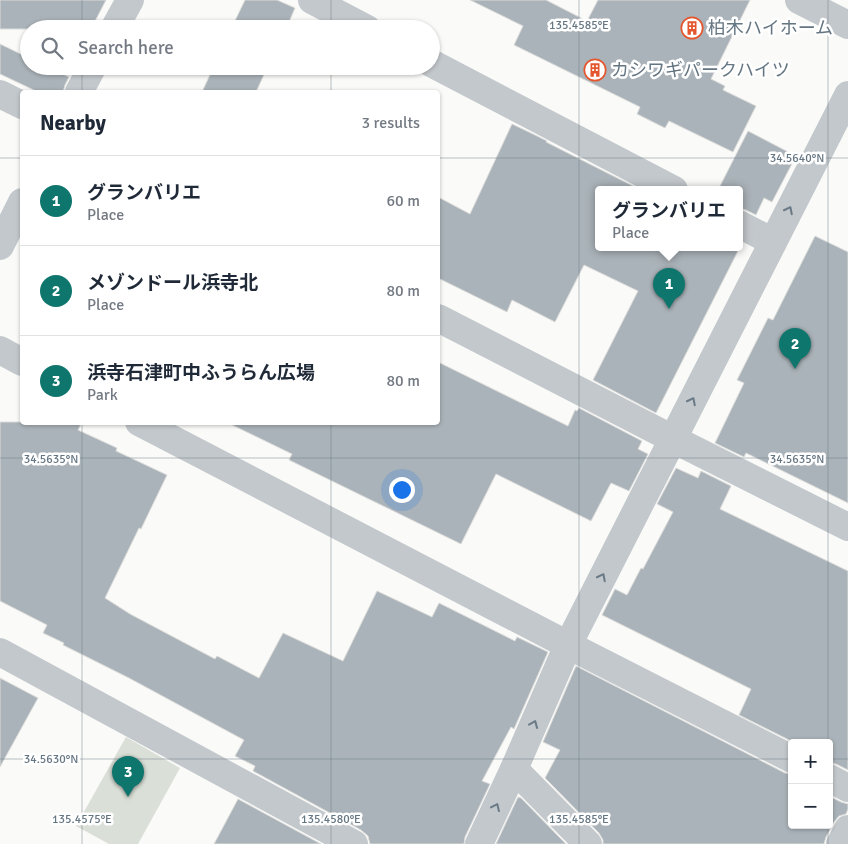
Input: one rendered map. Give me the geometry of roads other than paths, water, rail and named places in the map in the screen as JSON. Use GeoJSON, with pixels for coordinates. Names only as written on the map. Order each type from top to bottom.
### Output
{"type":"FeatureCollection","features":[{"type":"Feature","properties":{"kind":"street"},"geometry":{"type":"LineString","coordinates":[[119,20],[130,0]]}},
{"type":"Feature","properties":{"kind":"street"},"geometry":{"type":"LineString","coordinates":[[312,0],[350,20]]}},
{"type":"Feature","properties":{"kind":"street"},"geometry":{"type":"LineString","coordinates":[[800,0],[848,25]]}},
{"type":"Feature","properties":{"kind":"street"},"geometry":{"type":"LineString","coordinates":[[440,68],[666,186]]}},
{"type":"Feature","properties":{"kind":"street"},"geometry":{"type":"LineString","coordinates":[[80,90],[88,75]]}},
{"type":"Feature","properties":{"kind":"street"},"geometry":{"type":"LineString","coordinates":[[0,94],[20,104]]}},
{"type":"Feature","properties":{"kind":"street"},"geometry":{"type":"LineString","coordinates":[[479,844],[568,645],[848,95]]}},
{"type":"Feature","properties":{"kind":"street"},"geometry":{"type":"LineString","coordinates":[[0,246],[20,206]]}},
{"type":"Feature","properties":{"kind":"street"},"geometry":{"type":"LineString","coordinates":[[743,226],[773,242]]}},
{"type":"Feature","properties":{"kind":"street"},"geometry":{"type":"LineString","coordinates":[[440,319],[848,527]]}},
{"type":"Feature","properties":{"kind":"street"},"geometry":{"type":"LineString","coordinates":[[0,350],[20,361]]}},
{"type":"Feature","properties":{"kind":"street"},"geometry":{"type":"LineString","coordinates":[[145,425],[788,757]]}},
{"type":"Feature","properties":{"kind":"street"},"geometry":{"type":"LineString","coordinates":[[0,652],[354,844]]}},
{"type":"Feature","properties":{"kind":"street"},"geometry":{"type":"LineString","coordinates":[[514,769],[588,844]]}},
{"type":"Feature","properties":{"kind":"street"},"geometry":{"type":"LineString","coordinates":[[833,780],[848,788]]}},
{"type":"Feature","properties":{"kind":"street"},"geometry":{"type":"LineString","coordinates":[[840,844],[848,829]]}},
{"type":"Feature","properties":{"kind":"place","name":"柏木ハイホーム"},"geometry":{"type":"Point","coordinates":[692,28]}},
{"type":"Feature","properties":{"kind":"place","name":"カシワギパークハイツ"},"geometry":{"type":"Point","coordinates":[595,70]}},
{"type":"Feature","properties":{"kind":"place","name":"グランバリエ"},"geometry":{"type":"Point","coordinates":[669,309]}},
{"type":"Feature","properties":{"kind":"place","name":"メゾンドール浜寺北"},"geometry":{"type":"Point","coordinates":[795,369]}},
{"type":"Feature","properties":{"kind":"place","name":"浜寺石津町中ふうらん広場"},"geometry":{"type":"Point","coordinates":[128,797]}}]}
